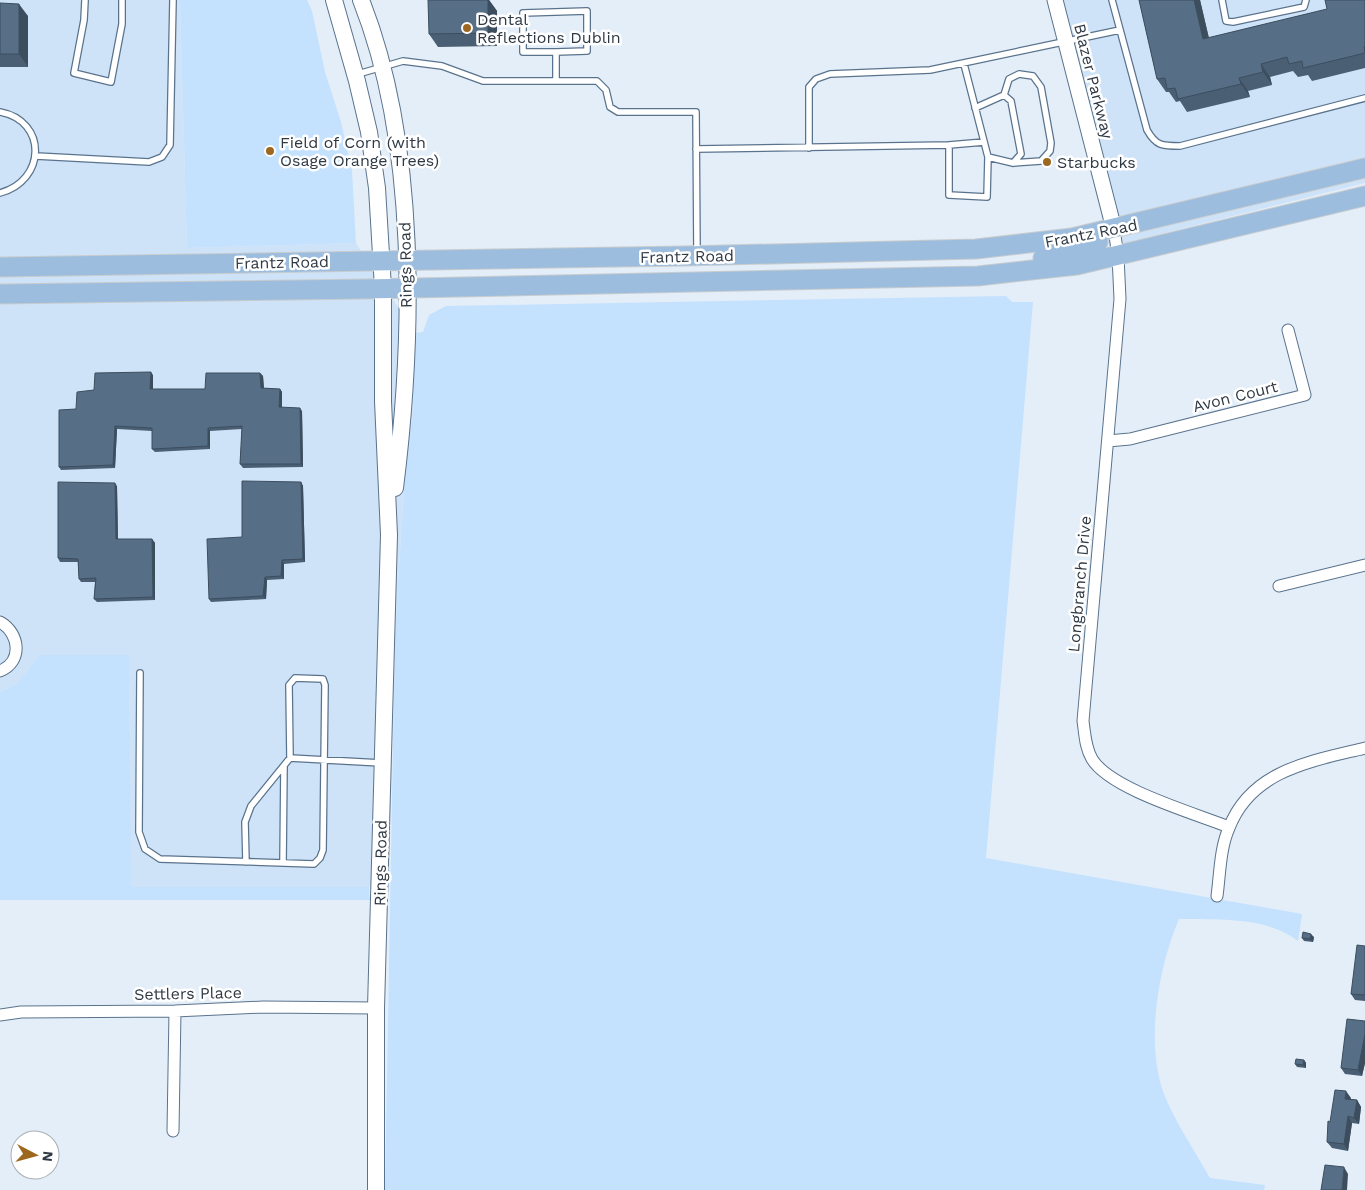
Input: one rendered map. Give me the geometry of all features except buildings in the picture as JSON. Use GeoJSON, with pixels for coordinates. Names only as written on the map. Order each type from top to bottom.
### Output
{"type":"FeatureCollection","features":[{"type":"Feature","properties":{"kind":"main road","name":"Rings Road"},"geometry":{"type":"LineString","coordinates":[[334,0],[356,75],[369,132],[377,188],[384,288],[383,401],[389,535],[376,1008],[376,1190]]}},
{"type":"Feature","properties":{"kind":"main road","name":"Rings Road"},"geometry":{"type":"LineString","coordinates":[[361,0],[383,67],[402,180],[406,260],[403,425],[389,535]]}},
{"type":"Feature","properties":{"kind":"main road","name":"Frantz Road"},"geometry":{"type":"LineString","coordinates":[[0,267],[697,256],[976,249],[1072,238],[1365,168]]}},
{"type":"Feature","properties":{"kind":"main road","name":"Frantz Road"},"geometry":{"type":"LineString","coordinates":[[0,294],[902,279],[989,274],[1077,265],[1365,196]]}},
{"type":"Feature","properties":{"kind":"main road"},"geometry":{"type":"LineString","coordinates":[[1118,256],[1222,203]]}},
{"type":"Feature","properties":{"kind":"main road"},"geometry":{"type":"LineString","coordinates":[[989,274],[1022,262],[1091,245],[1098,242],[1114,229]]}},
{"type":"Feature","properties":{"kind":"street","name":"Blazer Parkway"},"geometry":{"type":"LineString","coordinates":[[1055,0],[1114,229]]}},
{"type":"Feature","properties":{"kind":"street","name":"Longbranch Drive"},"geometry":{"type":"LineString","coordinates":[[1114,229],[1118,256],[1120,299],[1084,721],[1086,747],[1099,769],[1120,784],[1229,828]]}},
{"type":"Feature","properties":{"kind":"street","name":"Avon Court"},"geometry":{"type":"LineString","coordinates":[[1108,441],[1130,439],[1305,395],[1288,330]]}},
{"type":"Feature","properties":{"kind":"street"},"geometry":{"type":"LineString","coordinates":[[1279,586],[1365,565]]}},
{"type":"Feature","properties":{"kind":"street"},"geometry":{"type":"LineString","coordinates":[[0,622],[12,632],[16,648],[10,664],[0,671]]}},
{"type":"Feature","properties":{"kind":"street"},"geometry":{"type":"LineString","coordinates":[[1217,896],[1229,828],[1249,796],[1272,776],[1296,765],[1365,748]]}},
{"type":"Feature","properties":{"kind":"street","name":"Settlers Place"},"geometry":{"type":"LineString","coordinates":[[0,1015],[30,1012],[175,1011],[263,1007],[376,1008]]}},
{"type":"Feature","properties":{"kind":"street"},"geometry":{"type":"LineString","coordinates":[[173,1131],[175,1011]]}},
{"type":"Feature","properties":{"kind":"lane"},"geometry":{"type":"LineString","coordinates":[[85,0],[84,20],[74,73],[110,82],[122,24],[122,0]]}},
{"type":"Feature","properties":{"kind":"lane"},"geometry":{"type":"LineString","coordinates":[[36,156],[149,162],[162,157],[170,145],[173,0]]}},
{"type":"Feature","properties":{"kind":"lane"},"geometry":{"type":"LineString","coordinates":[[1112,0],[1148,130],[1154,141],[1165,146],[1180,146],[1365,98]]}},
{"type":"Feature","properties":{"kind":"lane"},"geometry":{"type":"LineString","coordinates":[[1222,0],[1226,20],[1233,22],[1304,7],[1306,0]]}},
{"type":"Feature","properties":{"kind":"lane"},"geometry":{"type":"LineString","coordinates":[[587,11],[587,51],[556,52],[523,52],[523,13],[587,11]]}},
{"type":"Feature","properties":{"kind":"lane"},"geometry":{"type":"LineString","coordinates":[[809,148],[809,86],[816,79],[830,74],[930,70],[1120,30]]}},
{"type":"Feature","properties":{"kind":"lane"},"geometry":{"type":"LineString","coordinates":[[556,52],[556,81]]}},
{"type":"Feature","properties":{"kind":"lane"},"geometry":{"type":"LineString","coordinates":[[356,75],[403,61],[442,66],[483,81],[597,81],[606,90],[610,107],[618,112],[696,112],[697,256]]}},
{"type":"Feature","properties":{"kind":"lane"},"geometry":{"type":"LineString","coordinates":[[949,145],[949,195],[987,197],[988,157],[964,64]]}},
{"type":"Feature","properties":{"kind":"lane"},"geometry":{"type":"LineString","coordinates":[[975,108],[1004,95],[1009,79],[1019,74],[1033,76],[1041,87],[1051,143],[1050,152],[1041,161],[1013,163],[988,157]]}},
{"type":"Feature","properties":{"kind":"lane"},"geometry":{"type":"LineString","coordinates":[[1004,95],[1011,101],[1021,154],[1013,163]]}},
{"type":"Feature","properties":{"kind":"lane"},"geometry":{"type":"LineString","coordinates":[[0,112],[9,114],[21,121],[30,131],[35,143],[36,156],[32,169],[25,181],[14,189],[0,193]]}},
{"type":"Feature","properties":{"kind":"lane"},"geometry":{"type":"LineString","coordinates":[[696,149],[949,145],[984,142]]}},
{"type":"Feature","properties":{"kind":"lane"},"geometry":{"type":"LineString","coordinates":[[140,673],[139,832],[145,849],[160,859],[246,862],[314,864],[320,858],[323,850],[325,685],[323,679],[318,677],[295,678],[289,685],[290,758],[252,806],[245,822],[246,862]]}},
{"type":"Feature","properties":{"kind":"lane"},"geometry":{"type":"LineString","coordinates":[[290,758],[383,763]]}},
{"type":"Feature","properties":{"kind":"lane"},"geometry":{"type":"LineString","coordinates":[[283,863],[284,766]]}},
{"type":"Feature","properties":{"kind":"shaded area"},"geometry":{"type":"Polygon","coordinates":[[[0,0],[180,0],[187,248],[356,243],[415,333],[413,417],[407,440],[395,633],[389,887],[130,887],[129,655],[39,655],[17,684],[0,692],[0,0]]]}},
{"type":"Feature","properties":{"kind":"shaded area"},"geometry":{"type":"Polygon","coordinates":[[[180,0],[307,0],[312,11],[325,72],[341,122],[352,171],[356,243],[187,248],[180,0]]]}},
{"type":"Feature","properties":{"kind":"shaded area"},"geometry":{"type":"Polygon","coordinates":[[[1049,0],[1365,0],[1365,183],[1109,247],[1049,0]]]}},
{"type":"Feature","properties":{"kind":"shaded area"},"geometry":{"type":"Polygon","coordinates":[[[1006,296],[1012,302],[1033,302],[986,858],[1302,914],[1298,941],[1272,927],[1257,923],[1179,919],[1165,960],[1156,1006],[1155,1052],[1158,1074],[1173,1115],[1210,1178],[1265,1185],[1264,1190],[385,1190],[395,633],[407,440],[413,417],[415,333],[423,332],[429,315],[446,306],[1006,296]]]}},
{"type":"Feature","properties":{"kind":"shaded area"},"geometry":{"type":"Polygon","coordinates":[[[39,655],[129,655],[131,887],[369,887],[370,900],[0,900],[0,692],[17,684],[39,655]]]}},
{"type":"Feature","properties":{"kind":"place","name":"Dental Reflections Dublin"},"geometry":{"type":"Point","coordinates":[467,28]}},
{"type":"Feature","properties":{"kind":"place","name":"Field of Corn (with Osage Orange Trees)"},"geometry":{"type":"Point","coordinates":[270,151]}},
{"type":"Feature","properties":{"kind":"place","name":"Starbucks"},"geometry":{"type":"Point","coordinates":[1047,162]}}]}
